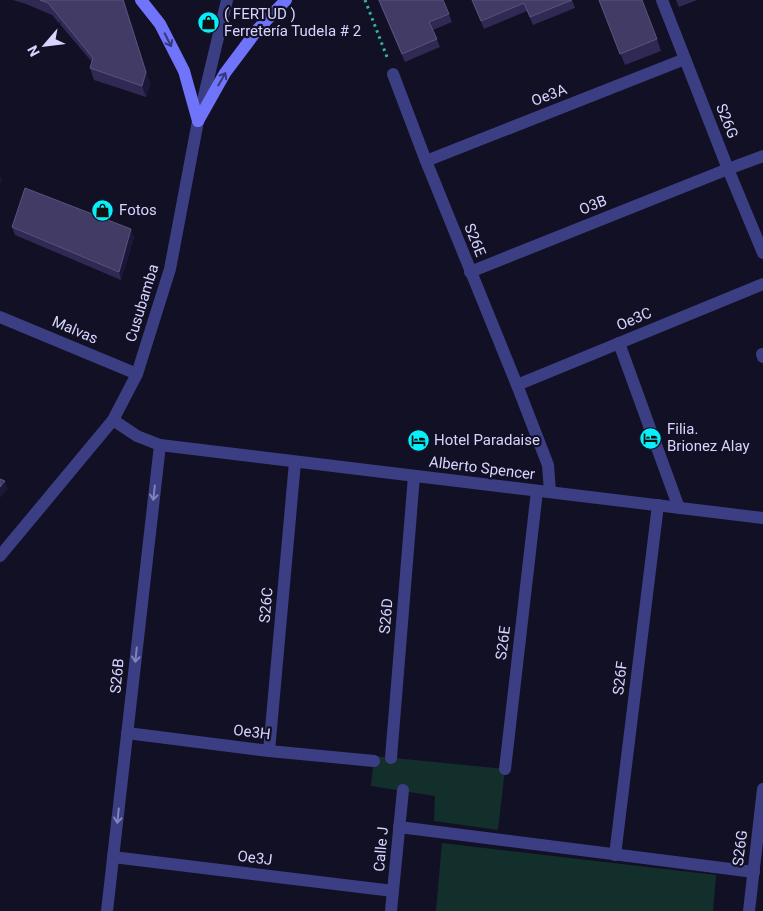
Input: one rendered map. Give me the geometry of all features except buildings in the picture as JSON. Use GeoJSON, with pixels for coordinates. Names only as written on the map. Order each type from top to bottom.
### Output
{"type":"FeatureCollection","features":[{"type":"Feature","properties":{"kind":"main road"},"geometry":{"type":"LineString","coordinates":[[141,0],[160,24],[184,71],[198,121]]}},
{"type":"Feature","properties":{"kind":"main road"},"geometry":{"type":"LineString","coordinates":[[198,121],[225,73],[258,29],[286,0]]}},
{"type":"Feature","properties":{"kind":"street"},"geometry":{"type":"LineString","coordinates":[[216,0],[224,17]]}},
{"type":"Feature","properties":{"kind":"street","name":"Cusubamba"},"geometry":{"type":"LineString","coordinates":[[0,556],[113,420],[137,374],[170,269],[198,121],[227,0]]}},
{"type":"Feature","properties":{"kind":"street","name":"S26G"},"geometry":{"type":"LineString","coordinates":[[662,0],[763,253]]}},
{"type":"Feature","properties":{"kind":"street","name":"Oe3A"},"geometry":{"type":"LineString","coordinates":[[426,161],[685,59]]}},
{"type":"Feature","properties":{"kind":"street","name":"S26E"},"geometry":{"type":"LineString","coordinates":[[393,74],[548,466],[550,492]]}},
{"type":"Feature","properties":{"kind":"street","name":"O3B"},"geometry":{"type":"LineString","coordinates":[[470,272],[763,156]]}},
{"type":"Feature","properties":{"kind":"street","name":"Oe3C"},"geometry":{"type":"LineString","coordinates":[[517,385],[763,284]]}},
{"type":"Feature","properties":{"kind":"street","name":"Malvas"},"geometry":{"type":"LineString","coordinates":[[0,317],[137,374]]}},
{"type":"Feature","properties":{"kind":"street"},"geometry":{"type":"LineString","coordinates":[[619,343],[678,508]]}},
{"type":"Feature","properties":{"kind":"street","name":"Alberto Spencer"},"geometry":{"type":"LineString","coordinates":[[113,420],[136,436],[160,445],[763,518]]}},
{"type":"Feature","properties":{"kind":"street","name":"S26B"},"geometry":{"type":"LineString","coordinates":[[107,911],[160,445]]}},
{"type":"Feature","properties":{"kind":"street","name":"S26C"},"geometry":{"type":"LineString","coordinates":[[269,751],[295,462]]}},
{"type":"Feature","properties":{"kind":"street","name":"S26D"},"geometry":{"type":"LineString","coordinates":[[391,758],[414,476]]}},
{"type":"Feature","properties":{"kind":"street","name":"S26E"},"geometry":{"type":"LineString","coordinates":[[505,769],[536,491]]}},
{"type":"Feature","properties":{"kind":"street","name":"S26F"},"geometry":{"type":"LineString","coordinates":[[615,855],[658,505]]}},
{"type":"Feature","properties":{"kind":"street","name":"Oe3H"},"geometry":{"type":"LineString","coordinates":[[127,733],[269,751],[374,761]]}},
{"type":"Feature","properties":{"kind":"street","name":"S26G"},"geometry":{"type":"LineString","coordinates":[[749,911],[763,789]]}},
{"type":"Feature","properties":{"kind":"street","name":"Calle J"},"geometry":{"type":"LineString","coordinates":[[391,911],[403,790]]}},
{"type":"Feature","properties":{"kind":"street"},"geometry":{"type":"LineString","coordinates":[[399,827],[754,872]]}},
{"type":"Feature","properties":{"kind":"street","name":"Oe3J"},"geometry":{"type":"LineString","coordinates":[[113,857],[394,892]]}},
{"type":"Feature","properties":{"kind":"path"},"geometry":{"type":"LineString","coordinates":[[365,0],[393,74]]}},
{"type":"Feature","properties":{"kind":"green space"},"geometry":{"type":"Polygon","coordinates":[[[374,756],[505,769],[498,830],[434,821],[435,796],[371,786],[374,756]]]}},
{"type":"Feature","properties":{"kind":"green space"},"geometry":{"type":"Polygon","coordinates":[[[442,843],[716,875],[713,911],[436,911],[442,843]]]}},
{"type":"Feature","properties":{"kind":"place","name":"( FERTUD ) Ferretería Tudela # 2"},"geometry":{"type":"Point","coordinates":[208,23]}},
{"type":"Feature","properties":{"kind":"place","name":"Fotos"},"geometry":{"type":"Point","coordinates":[103,210]}},
{"type":"Feature","properties":{"kind":"place","name":"Filia. Brionez Alay"},"geometry":{"type":"Point","coordinates":[651,438]}},
{"type":"Feature","properties":{"kind":"place","name":"Hotel Paradaise"},"geometry":{"type":"Point","coordinates":[418,440]}}]}
